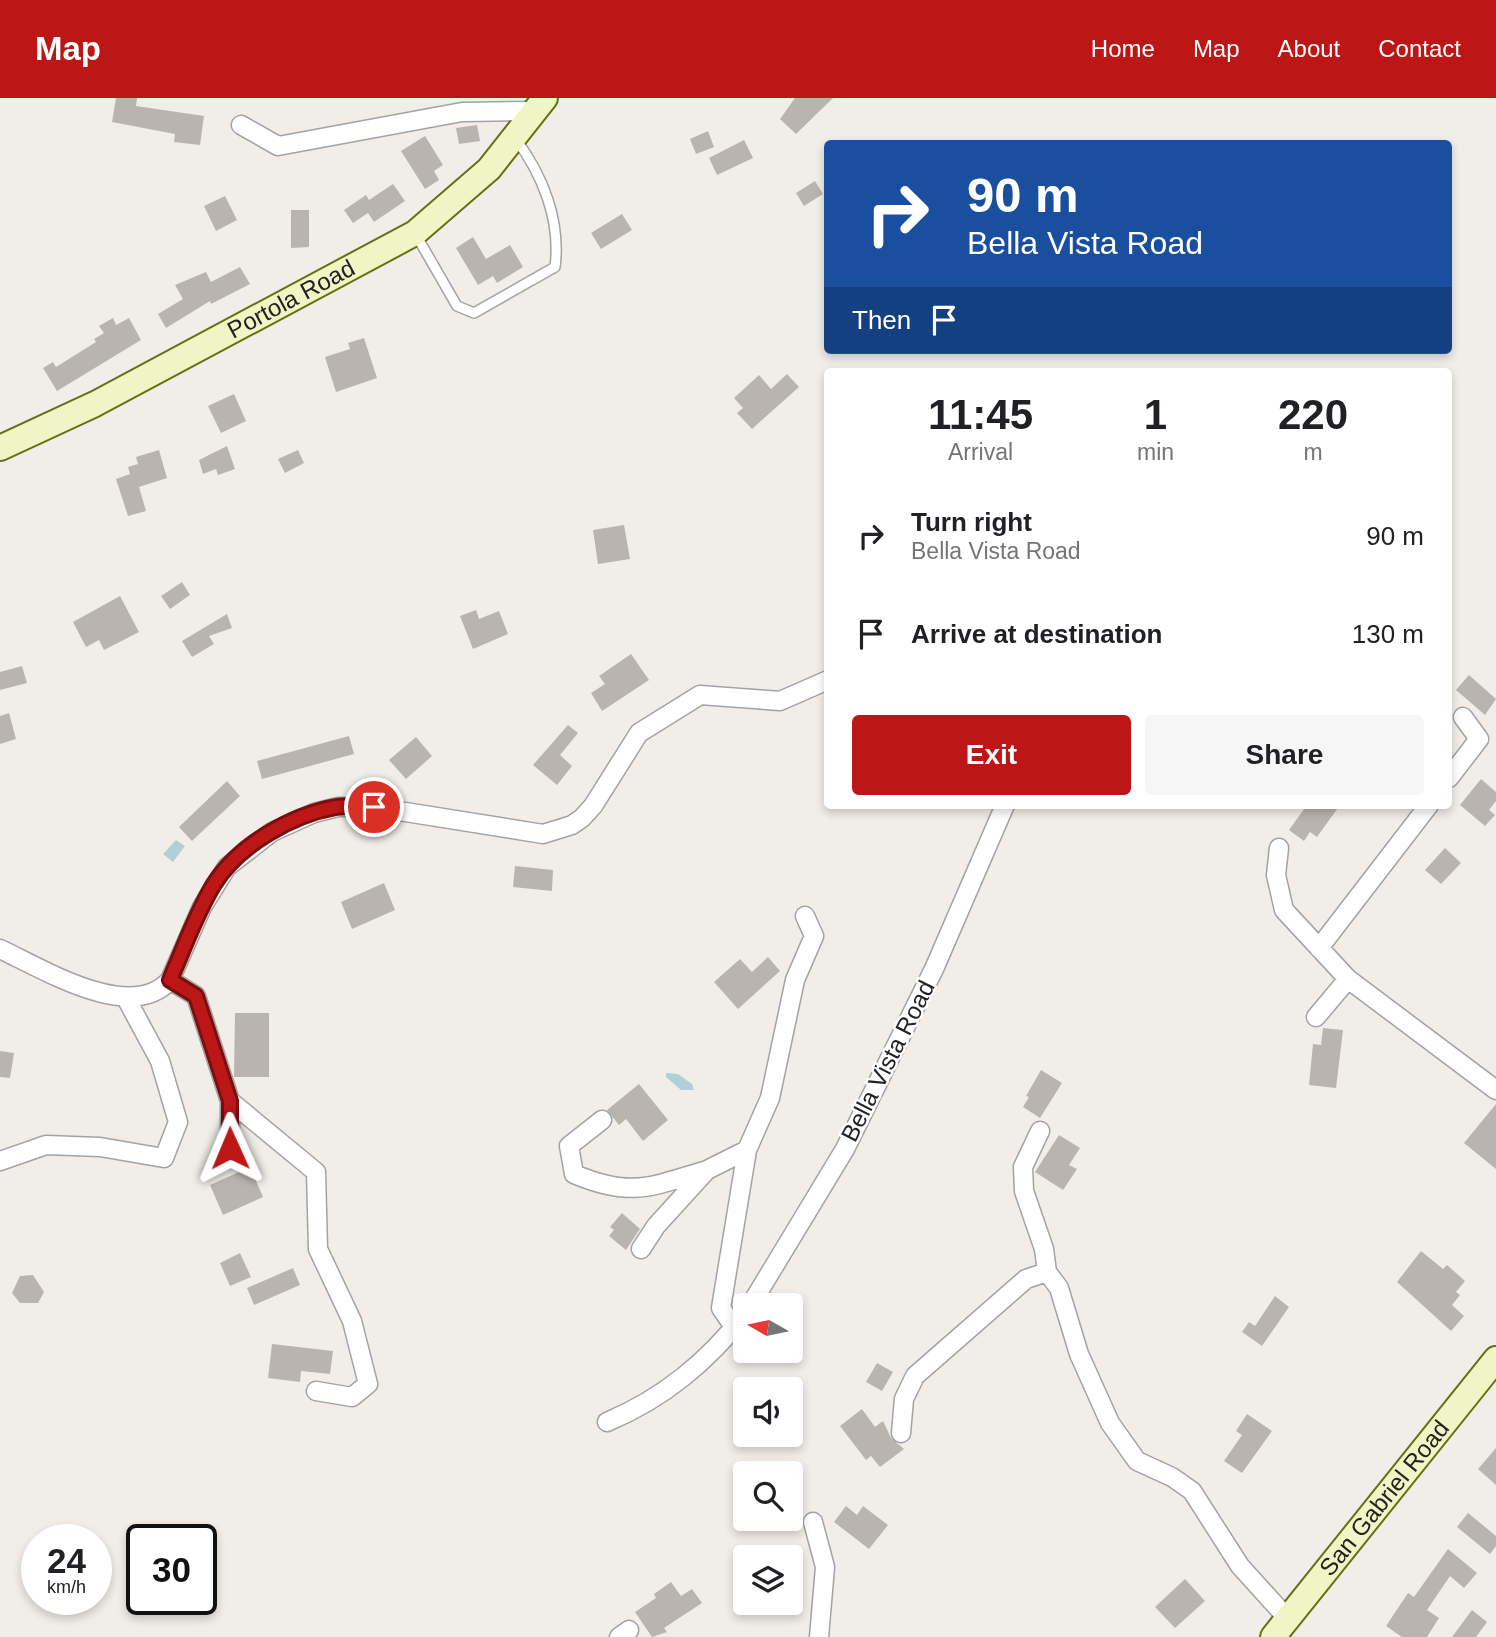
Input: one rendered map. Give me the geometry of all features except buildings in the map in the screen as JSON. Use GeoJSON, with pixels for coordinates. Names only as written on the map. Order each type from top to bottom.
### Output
{"type":"FeatureCollection","features":[{"type":"Feature","properties":{"kind":"street"},"geometry":{"type":"LineString","coordinates":[[241,125],[278,146],[365,127],[462,112],[540,104]]}},
{"type":"Feature","properties":{"kind":"street","name":"Portola Road"},"geometry":{"type":"LineString","coordinates":[[0,448],[95,404],[415,233],[469,190],[540,104]]}},
{"type":"Feature","properties":{"kind":"street"},"geometry":{"type":"LineString","coordinates":[[0,949],[88,989],[126,998],[160,991],[170,980],[215,883],[227,867],[272,832],[314,813],[338,807],[374,807],[543,834],[556,831],[572,825],[593,806],[639,733],[700,695],[780,701],[824,682]]}},
{"type":"Feature","properties":{"kind":"street"},"geometry":{"type":"LineString","coordinates":[[1452,774],[1479,739],[1463,717]]}},
{"type":"Feature","properties":{"kind":"street","name":"Bella Vista Road"},"geometry":{"type":"LineString","coordinates":[[758,1293],[845,1149],[934,969],[1003,809]]}},
{"type":"Feature","properties":{"kind":"street"},"geometry":{"type":"LineString","coordinates":[[1319,948],[1426,809]]}},
{"type":"Feature","properties":{"kind":"street"},"geometry":{"type":"LineString","coordinates":[[1279,848],[1276,875],[1284,910],[1348,979],[1496,1090]]}},
{"type":"Feature","properties":{"kind":"street"},"geometry":{"type":"LineString","coordinates":[[733,1316],[721,1308],[747,1150],[770,1098],[795,980],[814,936],[806,916]]}},
{"type":"Feature","properties":{"kind":"street"},"geometry":{"type":"LineString","coordinates":[[1316,1017],[1348,979]]}},
{"type":"Feature","properties":{"kind":"street"},"geometry":{"type":"LineString","coordinates":[[170,980],[196,996],[230,1101],[230,1148]]}},
{"type":"Feature","properties":{"kind":"street"},"geometry":{"type":"LineString","coordinates":[[0,1161],[46,1145],[100,1147],[164,1158],[178,1122],[160,1061],[126,998]]}},
{"type":"Feature","properties":{"kind":"street"},"geometry":{"type":"LineString","coordinates":[[230,1101],[316,1172],[317,1249],[352,1321],[368,1384],[352,1397],[316,1391]]}},
{"type":"Feature","properties":{"kind":"street"},"geometry":{"type":"LineString","coordinates":[[602,1120],[569,1146],[574,1174],[606,1187],[646,1189],[707,1170],[747,1150]]}},
{"type":"Feature","properties":{"kind":"street"},"geometry":{"type":"LineString","coordinates":[[1040,1131],[1023,1167],[1024,1191],[1044,1249],[1047,1272],[1059,1288],[1079,1354],[1117,1432],[1137,1461],[1172,1477],[1192,1491],[1280,1628]]}},
{"type":"Feature","properties":{"kind":"street"},"geometry":{"type":"LineString","coordinates":[[641,1250],[656,1226],[707,1170]]}},
{"type":"Feature","properties":{"kind":"street"},"geometry":{"type":"LineString","coordinates":[[901,1433],[904,1399],[915,1376],[1027,1279],[1047,1272]]}},
{"type":"Feature","properties":{"kind":"street"},"geometry":{"type":"LineString","coordinates":[[607,1422],[662,1396],[733,1327]]}},
{"type":"Feature","properties":{"kind":"street","name":"San Gabriel Road"},"geometry":{"type":"LineString","coordinates":[[1280,1628],[1496,1360]]}},
{"type":"Feature","properties":{"kind":"street"},"geometry":{"type":"LineString","coordinates":[[813,1522],[825,1567],[819,1637]]}},
{"type":"Feature","properties":{"kind":"lane"},"geometry":{"type":"LineString","coordinates":[[415,233],[457,306],[474,313],[555,267],[558,244],[553,216],[531,160],[514,137]]}},
{"type":"Feature","properties":{"kind":"water"},"geometry":{"type":"Polygon","coordinates":[[[176,840],[185,846],[173,862],[163,854],[176,840]]]}},
{"type":"Feature","properties":{"kind":"water"},"geometry":{"type":"Polygon","coordinates":[[[666,1073],[678,1074],[692,1084],[694,1090],[681,1090],[666,1077],[666,1073]]]}},
{"type":"Feature","properties":{"kind":"route"},"geometry":{"type":"LineString","coordinates":[[230,1148],[230,1101],[196,996],[170,980],[175,968],[215,883],[227,867],[246,850],[272,832],[314,813],[338,807],[374,807]]}}]}
